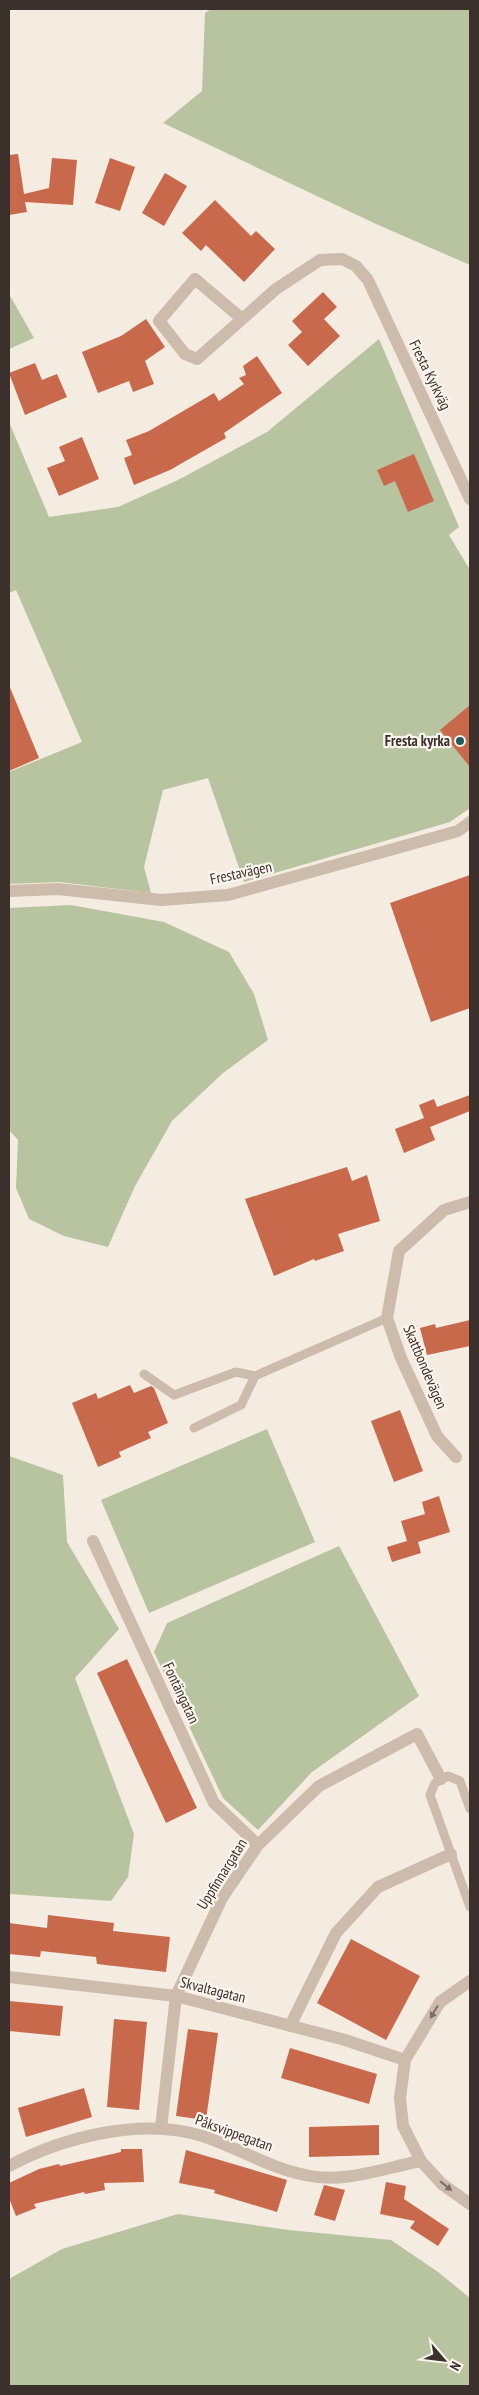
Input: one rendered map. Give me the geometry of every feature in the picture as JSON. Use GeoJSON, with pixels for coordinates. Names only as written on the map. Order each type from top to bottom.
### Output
{"type":"FeatureCollection","features":[{"type":"Feature","properties":{"kind":"street","name":"Fresta Kyrkväg"},"geometry":{"type":"LineString","coordinates":[[241,318],[276,289],[320,260],[342,259],[356,266],[368,280],[470,499]]}},
{"type":"Feature","properties":{"kind":"street"},"geometry":{"type":"LineString","coordinates":[[195,279],[241,318],[197,359],[185,354],[159,321],[195,279]]}},
{"type":"Feature","properties":{"kind":"street","name":"Frestavägen"},"geometry":{"type":"LineString","coordinates":[[9,891],[58,889],[161,900],[228,896],[458,831],[470,822]]}},
{"type":"Feature","properties":{"kind":"street","name":"Skattbondevägen"},"geometry":{"type":"LineString","coordinates":[[456,1457],[437,1436],[401,1358],[387,1318],[399,1251],[444,1210],[470,1202]]}},
{"type":"Feature","properties":{"kind":"street","name":"Fontängatan"},"geometry":{"type":"LineString","coordinates":[[92,1541],[214,1803],[258,1845]]}},
{"type":"Feature","properties":{"kind":"street","name":"Uppfinnargatan"},"geometry":{"type":"LineString","coordinates":[[161,2128],[176,1996],[222,1898],[258,1845],[319,1786],[417,1734],[441,1779]]}},
{"type":"Feature","properties":{"kind":"street"},"geometry":{"type":"LineString","coordinates":[[290,2026],[336,1933],[378,1887],[451,1854]]}},
{"type":"Feature","properties":{"kind":"street","name":"Skvaltagatan"},"geometry":{"type":"LineString","coordinates":[[9,1977],[176,1996],[344,2040],[405,2060]]}},
{"type":"Feature","properties":{"kind":"street"},"geometry":{"type":"LineString","coordinates":[[470,1981],[440,2002],[405,2060],[400,2098],[403,2126],[421,2161],[442,2184],[470,2204]]}},
{"type":"Feature","properties":{"kind":"street","name":"Påksvippegatan"},"geometry":{"type":"LineString","coordinates":[[9,2166],[35,2152],[102,2133],[161,2128],[202,2136],[306,2176],[352,2177],[421,2161]]}},
{"type":"Feature","properties":{"kind":"lane"},"geometry":{"type":"LineString","coordinates":[[144,1374],[174,1395],[236,1372],[255,1376],[387,1318]]}},
{"type":"Feature","properties":{"kind":"lane"},"geometry":{"type":"LineString","coordinates":[[194,1428],[241,1405],[255,1376]]}},
{"type":"Feature","properties":{"kind":"lane"},"geometry":{"type":"LineString","coordinates":[[470,1809],[460,1781],[448,1776],[435,1783],[430,1795],[470,1907]]}},
{"type":"Feature","properties":{"kind":"green space"},"geometry":{"type":"Polygon","coordinates":[[[211,9],[470,9],[470,265],[376,224],[163,123],[202,91],[205,13],[211,9]]]}},
{"type":"Feature","properties":{"kind":"green space"},"geometry":{"type":"Polygon","coordinates":[[[9,294],[34,338],[9,349],[9,294]]]}},
{"type":"Feature","properties":{"kind":"green space"},"geometry":{"type":"Polygon","coordinates":[[[379,339],[459,527],[449,535],[470,570],[470,808],[450,822],[244,882],[208,778],[163,790],[144,867],[151,893],[59,882],[9,884],[9,772],[82,742],[16,590],[9,593],[9,422],[49,517],[118,507],[178,480],[267,432],[379,339]]]}},
{"type":"Feature","properties":{"kind":"green space"},"geometry":{"type":"Polygon","coordinates":[[[71,905],[164,922],[229,952],[254,994],[268,1040],[223,1073],[172,1121],[135,1186],[108,1247],[64,1236],[29,1219],[16,1188],[18,1140],[9,1130],[9,908],[71,905]]]}},
{"type":"Feature","properties":{"kind":"green space"},"geometry":{"type":"Polygon","coordinates":[[[267,1429],[315,1542],[149,1613],[101,1500],[267,1429]]]}},
{"type":"Feature","properties":{"kind":"green space"},"geometry":{"type":"Polygon","coordinates":[[[9,1456],[63,1475],[67,1542],[119,1629],[75,1678],[134,1834],[128,1877],[111,1901],[9,1894],[9,1456]]]}},
{"type":"Feature","properties":{"kind":"green space"},"geometry":{"type":"Polygon","coordinates":[[[339,1546],[419,1696],[312,1772],[258,1830],[223,1798],[154,1652],[167,1623],[339,1546]]]}},
{"type":"Feature","properties":{"kind":"green space"},"geometry":{"type":"Polygon","coordinates":[[[178,2214],[289,2230],[391,2240],[438,2272],[470,2298],[470,2386],[9,2386],[9,2279],[62,2249],[178,2214]]]}},
{"type":"Feature","properties":{"kind":"building"},"geometry":{"type":"Polygon","coordinates":[[[18,154],[24,194],[49,188],[52,158],[77,160],[73,205],[25,202],[27,212],[9,215],[9,155],[18,154]]]}},
{"type":"Feature","properties":{"kind":"building"},"geometry":{"type":"Polygon","coordinates":[[[110,158],[135,167],[120,211],[95,203],[110,158]]]}},
{"type":"Feature","properties":{"kind":"building"},"geometry":{"type":"Polygon","coordinates":[[[165,173],[187,186],[164,226],[142,213],[165,173]]]}},
{"type":"Feature","properties":{"kind":"building"},"geometry":{"type":"Polygon","coordinates":[[[215,200],[251,236],[256,231],[275,249],[244,282],[206,245],[201,251],[182,233],[215,200]]]}},
{"type":"Feature","properties":{"kind":"building"},"geometry":{"type":"Polygon","coordinates":[[[323,292],[337,307],[324,319],[340,336],[308,366],[288,345],[302,332],[292,321],[323,292]]]}},
{"type":"Feature","properties":{"kind":"building"},"geometry":{"type":"Polygon","coordinates":[[[146,319],[165,347],[145,361],[154,384],[133,392],[129,381],[98,393],[82,352],[121,336],[146,319]]]}},
{"type":"Feature","properties":{"kind":"building"},"geometry":{"type":"Polygon","coordinates":[[[257,356],[282,393],[224,433],[226,438],[170,470],[134,485],[124,458],[132,455],[126,440],[149,431],[214,393],[219,401],[244,384],[239,378],[246,375],[243,366],[257,356]]]}},
{"type":"Feature","properties":{"kind":"building"},"geometry":{"type":"Polygon","coordinates":[[[35,363],[42,380],[57,374],[67,397],[25,415],[9,373],[35,363]]]}},
{"type":"Feature","properties":{"kind":"building"},"geometry":{"type":"Polygon","coordinates":[[[82,437],[99,479],[59,496],[47,468],[65,461],[59,447],[82,437]]]}},
{"type":"Feature","properties":{"kind":"building"},"geometry":{"type":"Polygon","coordinates":[[[414,454],[434,501],[408,512],[395,481],[384,486],[377,470],[414,454]]]}},
{"type":"Feature","properties":{"kind":"building"},"geometry":{"type":"Polygon","coordinates":[[[9,685],[39,758],[9,771],[9,685]]]}},
{"type":"Feature","properties":{"kind":"building","name":"Fresta kyrka"},"geometry":{"type":"Polygon","coordinates":[[[470,705],[470,767],[440,730],[470,705]]]}},
{"type":"Feature","properties":{"kind":"building"},"geometry":{"type":"Polygon","coordinates":[[[470,875],[470,1008],[431,1022],[390,903],[470,875]]]}},
{"type":"Feature","properties":{"kind":"building"},"geometry":{"type":"Polygon","coordinates":[[[470,1095],[470,1111],[430,1127],[435,1140],[404,1153],[395,1129],[424,1118],[419,1105],[434,1099],[437,1107],[470,1095]]]}},
{"type":"Feature","properties":{"kind":"building"},"geometry":{"type":"Polygon","coordinates":[[[347,1167],[352,1181],[367,1175],[380,1221],[338,1234],[344,1251],[315,1261],[314,1259],[274,1276],[245,1199],[347,1167]]]}},
{"type":"Feature","properties":{"kind":"building"},"geometry":{"type":"Polygon","coordinates":[[[470,1320],[470,1346],[427,1355],[420,1328],[435,1324],[436,1328],[470,1320]]]}},
{"type":"Feature","properties":{"kind":"building"},"geometry":{"type":"Polygon","coordinates":[[[130,1385],[134,1393],[151,1386],[154,1388],[168,1423],[148,1432],[151,1438],[119,1452],[121,1457],[98,1467],[72,1403],[96,1393],[98,1399],[130,1385]]]}},
{"type":"Feature","properties":{"kind":"building"},"geometry":{"type":"Polygon","coordinates":[[[400,1410],[423,1471],[394,1482],[371,1421],[400,1410]]]}},
{"type":"Feature","properties":{"kind":"building"},"geometry":{"type":"Polygon","coordinates":[[[439,1496],[450,1532],[418,1542],[421,1553],[392,1562],[387,1547],[407,1541],[401,1521],[425,1514],[422,1502],[439,1496]]]}},
{"type":"Feature","properties":{"kind":"building"},"geometry":{"type":"Polygon","coordinates":[[[127,1659],[197,1808],[166,1823],[97,1673],[127,1659]]]}},
{"type":"Feature","properties":{"kind":"building"},"geometry":{"type":"Polygon","coordinates":[[[48,1915],[114,1923],[113,1931],[170,1937],[166,1972],[97,1964],[96,1957],[41,1951],[40,1957],[9,1954],[9,1923],[47,1928],[48,1915]]]}},
{"type":"Feature","properties":{"kind":"building"},"geometry":{"type":"Polygon","coordinates":[[[351,1939],[420,1976],[386,2040],[317,2003],[351,1939]]]}},
{"type":"Feature","properties":{"kind":"building"},"geometry":{"type":"Polygon","coordinates":[[[9,2001],[63,2006],[60,2036],[9,2031],[9,2001]]]}},
{"type":"Feature","properties":{"kind":"building"},"geometry":{"type":"Polygon","coordinates":[[[114,2019],[147,2022],[139,2110],[107,2107],[114,2019]]]}},
{"type":"Feature","properties":{"kind":"building"},"geometry":{"type":"Polygon","coordinates":[[[188,2029],[218,2033],[206,2120],[176,2116],[188,2029]]]}},
{"type":"Feature","properties":{"kind":"building"},"geometry":{"type":"Polygon","coordinates":[[[290,2048],[377,2074],[369,2104],[281,2078],[290,2048]]]}},
{"type":"Feature","properties":{"kind":"building"},"geometry":{"type":"Polygon","coordinates":[[[84,2088],[92,2117],[26,2137],[18,2108],[84,2088]]]}},
{"type":"Feature","properties":{"kind":"building"},"geometry":{"type":"Polygon","coordinates":[[[379,2125],[379,2155],[309,2157],[309,2127],[379,2125]]]}},
{"type":"Feature","properties":{"kind":"building"},"geometry":{"type":"Polygon","coordinates":[[[121,2149],[142,2149],[144,2182],[104,2183],[105,2190],[85,2194],[84,2192],[34,2204],[36,2208],[16,2216],[9,2198],[9,2183],[39,2169],[121,2152],[121,2149]]]}},
{"type":"Feature","properties":{"kind":"building"},"geometry":{"type":"Polygon","coordinates":[[[186,2150],[287,2180],[277,2212],[214,2193],[215,2190],[179,2183],[186,2150]]]}},
{"type":"Feature","properties":{"kind":"building"},"geometry":{"type":"Polygon","coordinates":[[[386,2182],[406,2186],[404,2199],[449,2229],[438,2246],[410,2228],[415,2221],[380,2214],[386,2182]]]}},
{"type":"Feature","properties":{"kind":"building"},"geometry":{"type":"Polygon","coordinates":[[[324,2185],[345,2190],[335,2221],[314,2215],[324,2185]]]}},
{"type":"Feature","properties":{"kind":"place","name":"Fresta kyrka"},"geometry":{"type":"Point","coordinates":[460,741]}}]}
